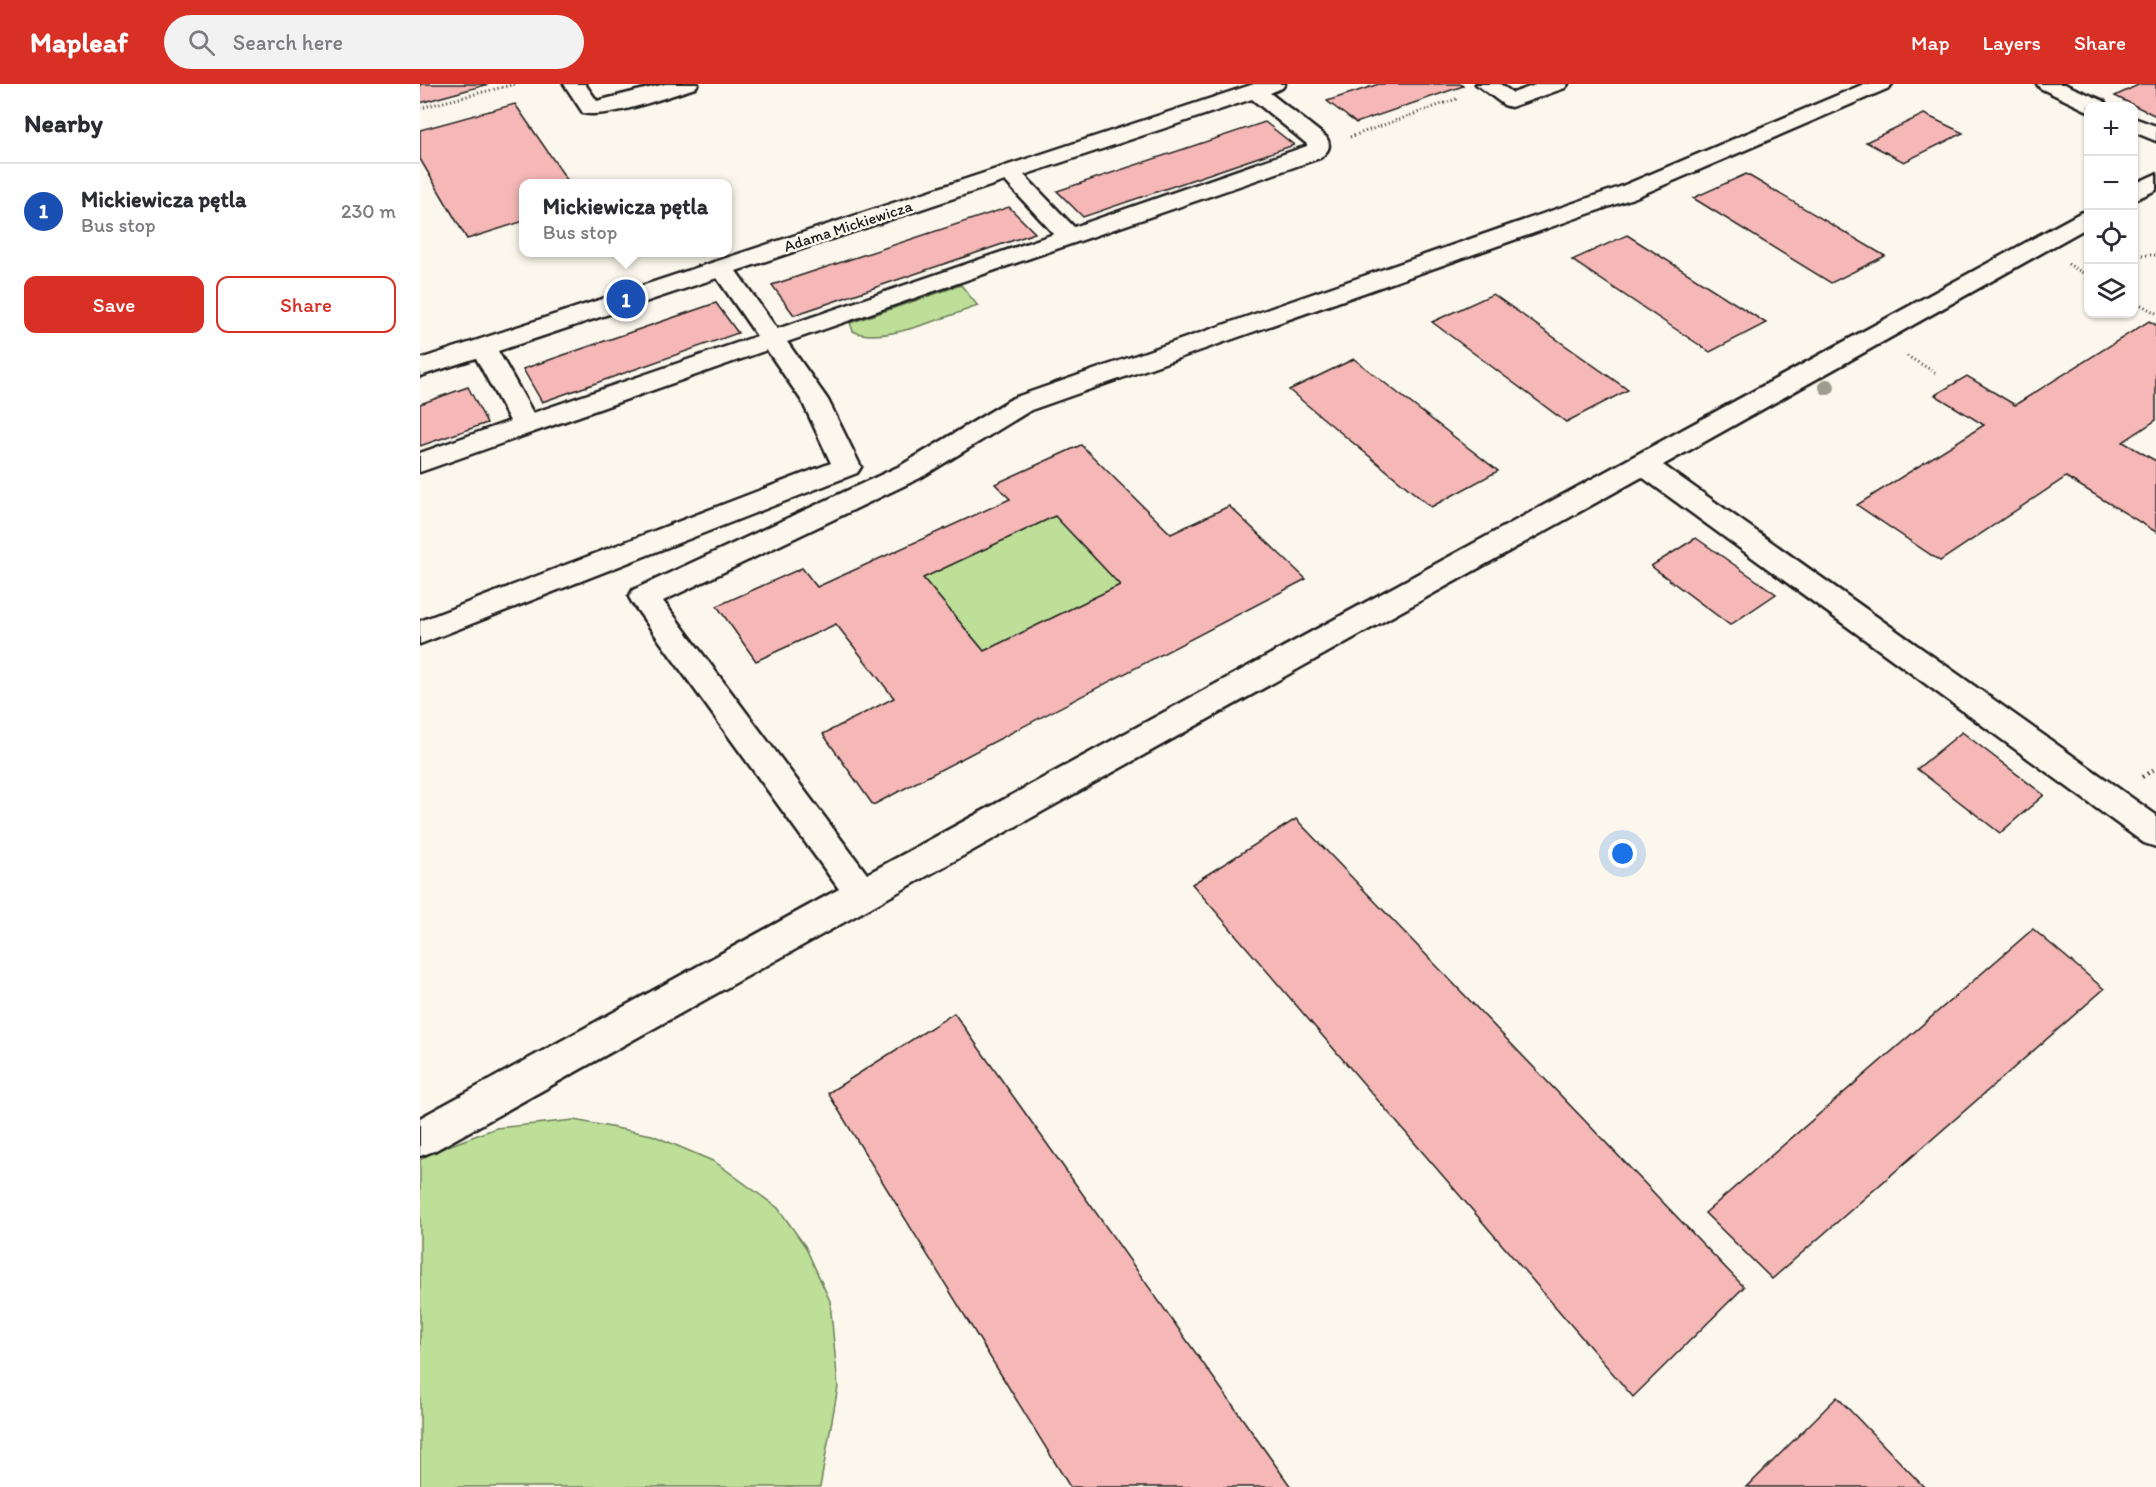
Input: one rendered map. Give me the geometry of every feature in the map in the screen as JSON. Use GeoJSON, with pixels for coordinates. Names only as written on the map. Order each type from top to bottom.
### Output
{"type":"FeatureCollection","features":[{"type":"Feature","properties":{"kind":"street"},"geometry":{"type":"LineString","coordinates":[[574,84],[591,108],[616,105],[688,84]]}},
{"type":"Feature","properties":{"kind":"street"},"geometry":{"type":"LineString","coordinates":[[1488,85],[1511,101],[1558,84]]}},
{"type":"Feature","properties":{"kind":"street"},"geometry":{"type":"LineString","coordinates":[[862,894],[644,597],[910,472],[1022,404],[1628,192],[1882,84]]}},
{"type":"Feature","properties":{"kind":"street"},"geometry":{"type":"LineString","coordinates":[[2048,84],[2087,102]]}},
{"type":"Feature","properties":{"kind":"street"},"geometry":{"type":"LineString","coordinates":[[420,463],[1312,153],[1318,148],[1318,142],[1265,87]]}},
{"type":"Feature","properties":{"kind":"street","name":"Adama Mickiewicza"},"geometry":{"type":"LineString","coordinates":[[420,368],[1265,87]]}},
{"type":"Feature","properties":{"kind":"street"},"geometry":{"type":"LineString","coordinates":[[2138,126],[2156,134]]}},
{"type":"Feature","properties":{"kind":"street"},"geometry":{"type":"LineString","coordinates":[[1009,172],[1070,237]]}},
{"type":"Feature","properties":{"kind":"street"},"geometry":{"type":"LineString","coordinates":[[2138,190],[2156,181]]}},
{"type":"Feature","properties":{"kind":"street"},"geometry":{"type":"LineString","coordinates":[[420,1138],[2084,220]]}},
{"type":"Feature","properties":{"kind":"street"},"geometry":{"type":"LineString","coordinates":[[420,633],[847,467],[815,400],[722,268]]}},
{"type":"Feature","properties":{"kind":"street"},"geometry":{"type":"LineString","coordinates":[[483,347],[526,425]]}},
{"type":"Feature","properties":{"kind":"street"},"geometry":{"type":"LineString","coordinates":[[1643,464],[2156,833]]}},
{"type":"Feature","properties":{"kind":"path"},"geometry":{"type":"LineString","coordinates":[[420,108],[515,84]]}},
{"type":"Feature","properties":{"kind":"path"},"geometry":{"type":"LineString","coordinates":[[1318,148],[1488,85]]}},
{"type":"Feature","properties":{"kind":"path"},"geometry":{"type":"LineString","coordinates":[[2138,255],[2156,255]]}},
{"type":"Feature","properties":{"kind":"path"},"geometry":{"type":"LineString","coordinates":[[2138,304],[2156,314]]}},
{"type":"Feature","properties":{"kind":"green space"},"geometry":{"type":"Polygon","coordinates":[[[961,285],[978,306],[896,332],[865,335],[853,331],[850,323],[961,285]]]}},
{"type":"Feature","properties":{"kind":"green space"},"geometry":{"type":"Polygon","coordinates":[[[1055,516],[1120,585],[984,651],[923,578],[1055,516]]]}},
{"type":"Feature","properties":{"kind":"green space"},"geometry":{"type":"Polygon","coordinates":[[[574,1120],[652,1135],[715,1162],[778,1208],[805,1246],[830,1301],[838,1387],[820,1487],[420,1487],[420,1160],[435,1151],[496,1128],[574,1120]]]}},
{"type":"Feature","properties":{"kind":"building"},"geometry":{"type":"Polygon","coordinates":[[[420,84],[489,84],[420,103],[420,84]]]}},
{"type":"Feature","properties":{"kind":"building"},"geometry":{"type":"Polygon","coordinates":[[[1379,84],[1460,84],[1463,86],[1356,123],[1327,101],[1379,84]]]}},
{"type":"Feature","properties":{"kind":"building"},"geometry":{"type":"Polygon","coordinates":[[[2140,84],[2156,84],[2156,116],[2138,107],[2138,102],[2127,102],[2115,96],[2140,84]]]}},
{"type":"Feature","properties":{"kind":"building"},"geometry":{"type":"Polygon","coordinates":[[[515,104],[567,179],[519,179],[519,223],[467,239],[420,159],[420,130],[515,104]]]}},
{"type":"Feature","properties":{"kind":"building"},"geometry":{"type":"Polygon","coordinates":[[[1924,114],[1963,133],[1904,162],[1866,142],[1924,114]]]}},
{"type":"Feature","properties":{"kind":"building"},"geometry":{"type":"Polygon","coordinates":[[[1265,122],[1294,145],[1083,217],[1057,191],[1265,122]]]}},
{"type":"Feature","properties":{"kind":"building"},"geometry":{"type":"Polygon","coordinates":[[[1746,174],[1885,256],[1831,283],[1693,198],[1746,174]]]}},
{"type":"Feature","properties":{"kind":"building"},"geometry":{"type":"Polygon","coordinates":[[[1009,207],[1035,233],[794,315],[772,285],[1009,207]]]}},
{"type":"Feature","properties":{"kind":"building"},"geometry":{"type":"Polygon","coordinates":[[[1627,235],[1766,323],[1710,352],[1572,260],[1627,235]]]}},
{"type":"Feature","properties":{"kind":"building"},"geometry":{"type":"Polygon","coordinates":[[[1493,294],[1628,390],[1566,422],[1432,322],[1493,294]]]}},
{"type":"Feature","properties":{"kind":"building"},"geometry":{"type":"Polygon","coordinates":[[[716,303],[738,333],[542,402],[523,369],[716,303]]]}},
{"type":"Feature","properties":{"kind":"building"},"geometry":{"type":"Polygon","coordinates":[[[2149,321],[2156,325],[2156,420],[2123,442],[2156,461],[2156,532],[2066,477],[1940,561],[1857,505],[1984,425],[1935,395],[1967,376],[2015,405],[2149,321]]]}},
{"type":"Feature","properties":{"kind":"building"},"geometry":{"type":"Polygon","coordinates":[[[1354,359],[1498,471],[1431,507],[1289,390],[1354,359]]]}},
{"type":"Feature","properties":{"kind":"building"},"geometry":{"type":"Polygon","coordinates":[[[468,387],[487,423],[420,446],[420,404],[468,387]]]}},
{"type":"Feature","properties":{"kind":"building"},"geometry":{"type":"Polygon","coordinates":[[[1081,445],[1171,534],[1229,506],[1306,579],[873,805],[823,734],[894,698],[836,624],[756,661],[717,606],[802,568],[817,587],[1010,499],[995,484],[1081,445]],[[1055,516],[923,578],[984,651],[1120,585],[1055,516]]]}},
{"type":"Feature","properties":{"kind":"building"},"geometry":{"type":"Polygon","coordinates":[[[1696,538],[1776,594],[1730,625],[1651,566],[1696,538]]]}},
{"type":"Feature","properties":{"kind":"building"},"geometry":{"type":"Polygon","coordinates":[[[1962,732],[2044,795],[2000,833],[1917,769],[1962,732]]]}},
{"type":"Feature","properties":{"kind":"building"},"geometry":{"type":"Polygon","coordinates":[[[1296,819],[1744,1287],[1633,1397],[1192,884],[1296,819]]]}},
{"type":"Feature","properties":{"kind":"building"},"geometry":{"type":"Polygon","coordinates":[[[2033,929],[2104,989],[1772,1279],[1705,1213],[2033,929]]]}},
{"type":"Feature","properties":{"kind":"building"},"geometry":{"type":"Polygon","coordinates":[[[954,1013],[1291,1487],[1070,1487],[828,1093],[954,1013]]]}},
{"type":"Feature","properties":{"kind":"building"},"geometry":{"type":"Polygon","coordinates":[[[1837,1397],[1924,1487],[1747,1487],[1837,1397]]]}},
{"type":"Feature","properties":{"kind":"place","name":"Mickiewicza pętla"},"geometry":{"type":"Point","coordinates":[626,299]}}]}
